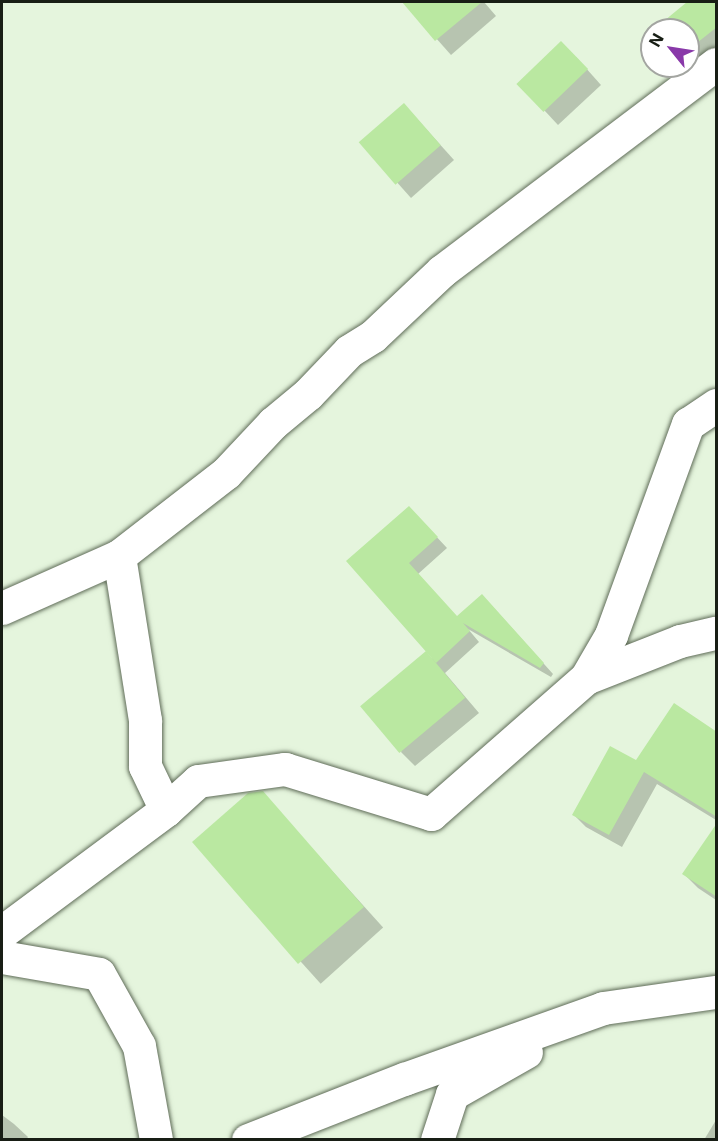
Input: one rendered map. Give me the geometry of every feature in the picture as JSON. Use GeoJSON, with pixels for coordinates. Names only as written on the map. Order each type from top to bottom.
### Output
{"type":"FeatureCollection","features":[{"type":"Feature","properties":{"kind":"street"},"geometry":{"type":"LineString","coordinates":[[2,608],[119,556],[226,473],[273,423],[308,394],[349,351],[373,336],[442,272],[717,64]]}},
{"type":"Feature","properties":{"kind":"street"},"geometry":{"type":"LineString","coordinates":[[2,932],[166,810],[198,781],[285,769],[431,814],[586,678],[610,635],[688,424],[717,405]]}},
{"type":"Feature","properties":{"kind":"street"},"geometry":{"type":"LineString","coordinates":[[119,556],[145,720],[145,766],[166,810]]}},
{"type":"Feature","properties":{"kind":"street"},"geometry":{"type":"LineString","coordinates":[[586,678],[680,641],[717,633]]}},
{"type":"Feature","properties":{"kind":"street"},"geometry":{"type":"LineString","coordinates":[[2,957],[99,974],[139,1046],[156,1140]]}},
{"type":"Feature","properties":{"kind":"street"},"geometry":{"type":"LineString","coordinates":[[248,1140],[404,1079],[603,1008],[717,992]]}},
{"type":"Feature","properties":{"kind":"street"},"geometry":{"type":"LineString","coordinates":[[437,1140],[452,1094],[603,1008]]}},
{"type":"Feature","properties":{"kind":"building"},"geometry":{"type":"Polygon","coordinates":[[[402,2],[482,2],[435,41],[402,2]]]}},
{"type":"Feature","properties":{"kind":"building"},"geometry":{"type":"Polygon","coordinates":[[[687,2],[717,2],[717,27],[700,40],[700,18],[668,18],[687,2]]]}},
{"type":"Feature","properties":{"kind":"building"},"geometry":{"type":"Polygon","coordinates":[[[561,41],[588,69],[543,112],[516,84],[561,41]]]}},
{"type":"Feature","properties":{"kind":"building"},"geometry":{"type":"Polygon","coordinates":[[[404,103],[441,145],[395,185],[359,142],[404,103]]]}},
{"type":"Feature","properties":{"kind":"building"},"geometry":{"type":"Polygon","coordinates":[[[409,506],[438,537],[409,563],[457,616],[482,594],[544,663],[540,668],[463,623],[470,631],[436,663],[346,561],[409,506]]]}},
{"type":"Feature","properties":{"kind":"building"},"geometry":{"type":"Polygon","coordinates":[[[426,651],[465,698],[399,753],[360,706],[426,651]]]}},
{"type":"Feature","properties":{"kind":"building"},"geometry":{"type":"Polygon","coordinates":[[[674,703],[717,732],[717,817],[644,772],[609,835],[572,815],[610,746],[636,760],[674,703]]]}},
{"type":"Feature","properties":{"kind":"building"},"geometry":{"type":"Polygon","coordinates":[[[263,791],[364,907],[298,964],[192,842],[248,793],[263,791]]]}},
{"type":"Feature","properties":{"kind":"building"},"geometry":{"type":"Polygon","coordinates":[[[717,823],[717,897],[682,874],[717,823]]]}}]}
